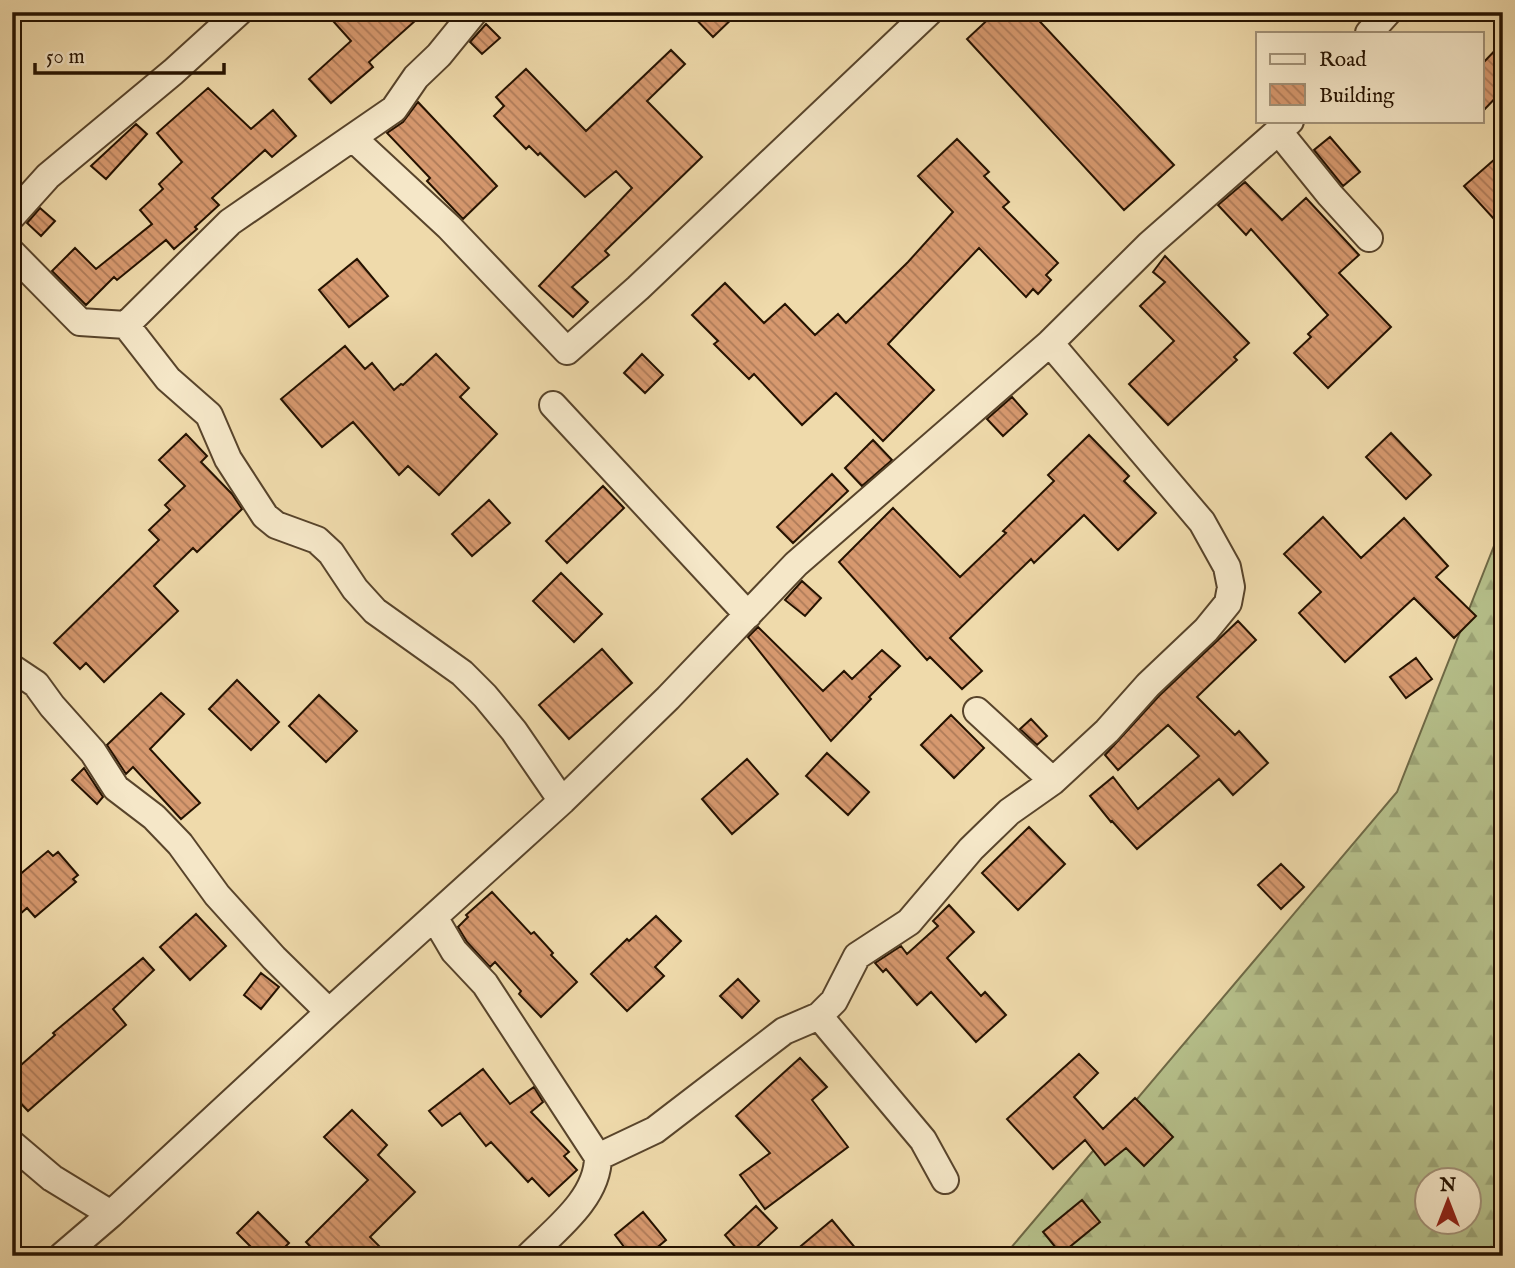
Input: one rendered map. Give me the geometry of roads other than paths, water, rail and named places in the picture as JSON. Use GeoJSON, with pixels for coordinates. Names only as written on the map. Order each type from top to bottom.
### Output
{"type":"FeatureCollection","features":[{"type":"Feature","properties":{"kind":"street"},"geometry":{"type":"LineString","coordinates":[[12,216],[48,176],[173,72],[239,12]]}},
{"type":"Feature","properties":{"kind":"street"},"geometry":{"type":"LineString","coordinates":[[12,253],[80,323],[126,325],[230,222],[394,109],[416,77],[439,55],[474,12]]}},
{"type":"Feature","properties":{"kind":"street"},"geometry":{"type":"LineString","coordinates":[[354,139],[449,227],[567,351],[638,288],[929,12]]}},
{"type":"Feature","properties":{"kind":"street"},"geometry":{"type":"LineString","coordinates":[[1370,32],[1388,12]]}},
{"type":"Feature","properties":{"kind":"street"},"geometry":{"type":"LineString","coordinates":[[62,1256],[562,801],[668,698],[796,564],[1050,343],[1150,244],[1284,126],[1330,195],[1369,238]]}},
{"type":"Feature","properties":{"kind":"street"},"geometry":{"type":"LineString","coordinates":[[126,325],[168,379],[209,415],[228,459],[265,516],[276,525],[317,540],[375,611],[461,673],[485,696],[562,801]]}},
{"type":"Feature","properties":{"kind":"street"},"geometry":{"type":"LineString","coordinates":[[598,1157],[655,1130],[784,1031],[819,1016],[834,1001],[857,956],[909,922],[971,849],[1009,812],[1054,781],[1107,732],[1148,685],[1206,630],[1228,603],[1231,587],[1227,567],[1219,548],[1202,522],[1050,343]]}},
{"type":"Feature","properties":{"kind":"street"},"geometry":{"type":"LineString","coordinates":[[553,405],[748,615]]}},
{"type":"Feature","properties":{"kind":"street"},"geometry":{"type":"LineString","coordinates":[[12,668],[36,684],[93,752],[116,788],[154,817],[180,844],[233,913],[329,1012]]}},
{"type":"Feature","properties":{"kind":"street"},"geometry":{"type":"LineString","coordinates":[[977,711],[1054,781]]}},
{"type":"Feature","properties":{"kind":"street"},"geometry":{"type":"LineString","coordinates":[[434,917],[454,951],[485,984],[598,1157],[595,1181],[572,1213],[528,1256]]}},
{"type":"Feature","properties":{"kind":"street"},"geometry":{"type":"LineString","coordinates":[[819,1016],[923,1140],[945,1180]]}},
{"type":"Feature","properties":{"kind":"street"},"geometry":{"type":"LineString","coordinates":[[12,1144],[52,1178],[111,1214]]}}]}
